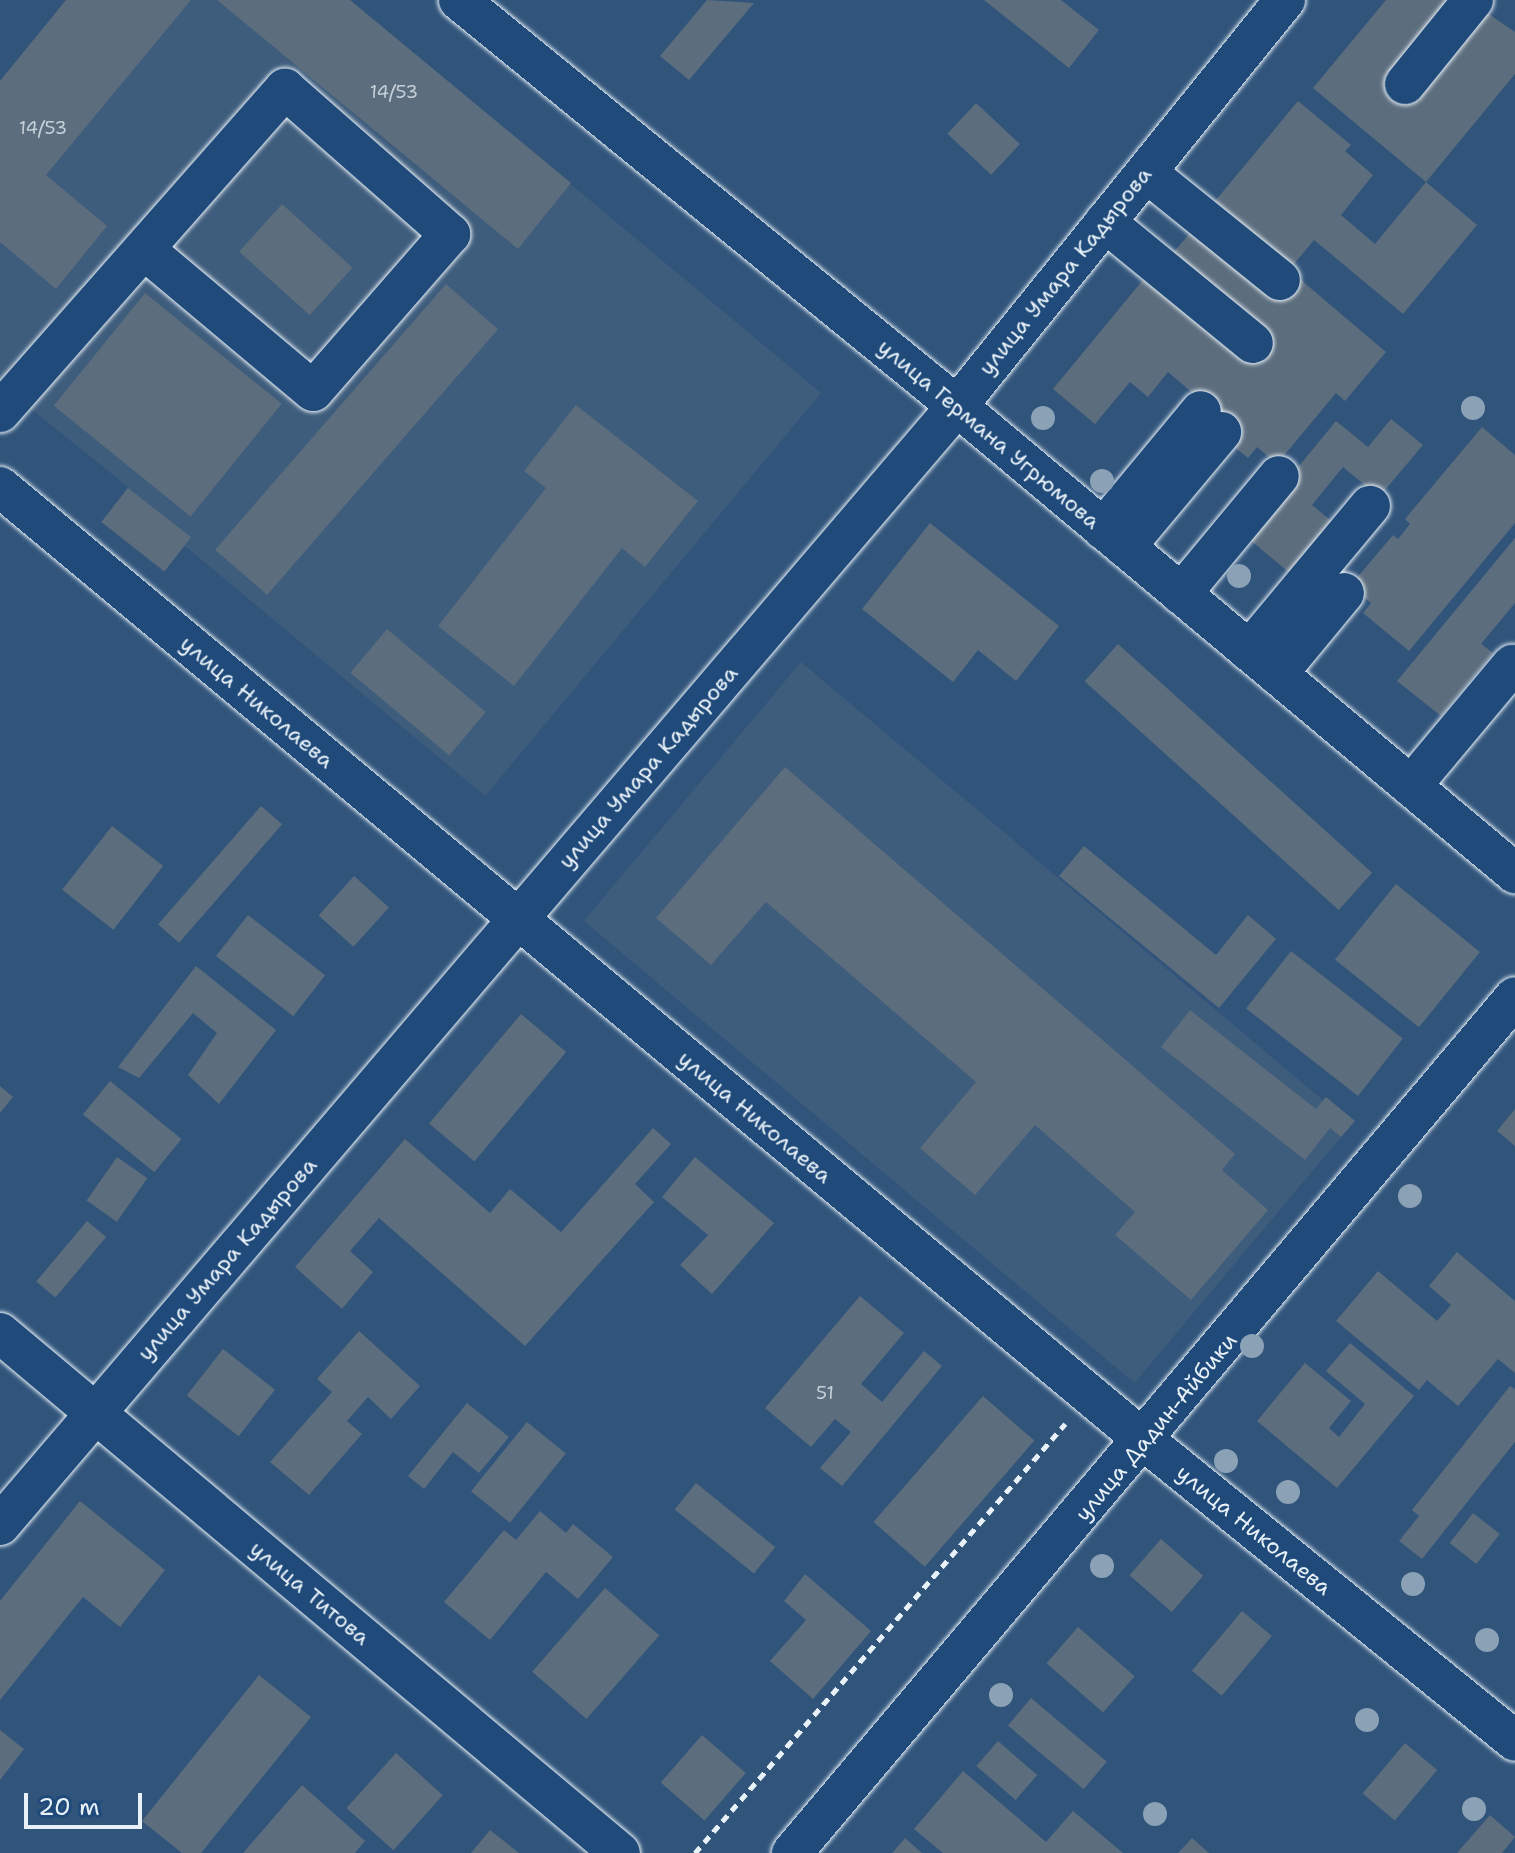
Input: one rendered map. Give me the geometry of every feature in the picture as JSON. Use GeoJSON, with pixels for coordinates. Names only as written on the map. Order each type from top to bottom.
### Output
{"type":"FeatureCollection","features":[{"type":"Feature","properties":{"kind":"street","name":"улица Германа Угрюмова"},"geometry":{"type":"LineString","coordinates":[[459,0],[957,406],[1515,873]]}},
{"type":"Feature","properties":{"kind":"street","name":"улица Умара Кадырова"},"geometry":{"type":"LineString","coordinates":[[0,1525],[957,406],[1285,0]]}},
{"type":"Feature","properties":{"kind":"street"},"geometry":{"type":"LineString","coordinates":[[1405,84],[1473,0]]}},
{"type":"Feature","properties":{"kind":"street"},"geometry":{"type":"LineString","coordinates":[[0,412],[146,251],[285,89],[450,234],[313,391],[146,251]]}},
{"type":"Feature","properties":{"kind":"street"},"geometry":{"type":"LineString","coordinates":[[1146,172],[1280,280]]}},
{"type":"Feature","properties":{"kind":"street"},"geometry":{"type":"LineString","coordinates":[[1105,222],[1253,343]]}},
{"type":"Feature","properties":{"kind":"street"},"geometry":{"type":"LineString","coordinates":[[1114,538],[1211,422]]}},
{"type":"Feature","properties":{"kind":"street"},"geometry":{"type":"LineString","coordinates":[[1181,594],[1279,476]]}},
{"type":"Feature","properties":{"kind":"street","name":"улица Николаева"},"geometry":{"type":"LineString","coordinates":[[0,487],[1145,1441],[1515,1741]]}},
{"type":"Feature","properties":{"kind":"street"},"geometry":{"type":"LineString","coordinates":[[1263,663],[1370,506]]}},
{"type":"Feature","properties":{"kind":"street"},"geometry":{"type":"LineString","coordinates":[[1263,663],[1344,593]]}},
{"type":"Feature","properties":{"kind":"street"},"geometry":{"type":"LineString","coordinates":[[1411,786],[1512,665]]}},
{"type":"Feature","properties":{"kind":"street","name":"улица Дадин-Айбики"},"geometry":{"type":"LineString","coordinates":[[792,1853],[1145,1441],[1515,997]]}},
{"type":"Feature","properties":{"kind":"street","name":"улица Титова"},"geometry":{"type":"LineString","coordinates":[[0,1333],[620,1853]]}},
{"type":"Feature","properties":{"kind":"path"},"geometry":{"type":"LineString","coordinates":[[695,1853],[1090,1395]]}},
{"type":"Feature","properties":{"kind":"shaded area"},"geometry":{"type":"Polygon","coordinates":[[[66,0],[350,0],[821,393],[485,796],[185,546],[163,572],[101,522],[128,487],[0,384],[0,81],[66,0]]]}},
{"type":"Feature","properties":{"kind":"shaded area"},"geometry":{"type":"Polygon","coordinates":[[[801,662],[1352,1124],[1135,1383],[584,921],[801,662]]]}},
{"type":"Feature","properties":{"kind":"building"},"geometry":{"type":"Polygon","coordinates":[[[66,0],[191,0],[46,175],[107,226],[56,289],[0,242],[0,81],[66,0]]]}},
{"type":"Feature","properties":{"kind":"building"},"geometry":{"type":"Polygon","coordinates":[[[217,0],[350,0],[571,183],[518,249],[217,0]]]}},
{"type":"Feature","properties":{"kind":"building"},"geometry":{"type":"Polygon","coordinates":[[[707,0],[754,3],[689,80],[660,56],[707,0]]]}},
{"type":"Feature","properties":{"kind":"building"},"geometry":{"type":"Polygon","coordinates":[[[984,0],[1061,0],[1099,30],[1069,68],[984,0]]]}},
{"type":"Feature","properties":{"kind":"building"},"geometry":{"type":"Polygon","coordinates":[[[1386,0],[1468,0],[1515,32],[1515,74],[1426,182],[1313,88],[1386,0]]]}},
{"type":"Feature","properties":{"kind":"building"},"geometry":{"type":"Polygon","coordinates":[[[1298,101],[1351,145],[1345,151],[1373,175],[1341,215],[1375,244],[1426,182],[1477,225],[1403,314],[1314,240],[1289,270],[1211,206],[1298,101]]]}},
{"type":"Feature","properties":{"kind":"building"},"geometry":{"type":"Polygon","coordinates":[[[976,103],[1020,144],[991,175],[947,134],[976,103]]]}},
{"type":"Feature","properties":{"kind":"building"},"geometry":{"type":"Polygon","coordinates":[[[282,204],[353,268],[310,315],[239,252],[282,204]]]}},
{"type":"Feature","properties":{"kind":"building"},"geometry":{"type":"Polygon","coordinates":[[[1197,225],[1285,299],[1301,280],[1386,352],[1345,401],[1336,393],[1277,464],[1257,447],[1248,458],[1226,440],[1235,429],[1168,372],[1148,397],[1130,382],[1095,424],[1053,389],[1147,275],[1254,364],[1273,340],[1171,255],[1197,225]]]}},
{"type":"Feature","properties":{"kind":"building"},"geometry":{"type":"Polygon","coordinates":[[[446,284],[498,329],[267,595],[215,550],[446,284]]]}},
{"type":"Feature","properties":{"kind":"building"},"geometry":{"type":"Polygon","coordinates":[[[145,293],[282,404],[191,516],[54,406],[145,293]]]}},
{"type":"Feature","properties":{"kind":"building"},"geometry":{"type":"Polygon","coordinates":[[[576,405],[698,501],[645,567],[622,548],[514,686],[438,626],[546,488],[524,471],[576,405]]]}},
{"type":"Feature","properties":{"kind":"building"},"geometry":{"type":"Polygon","coordinates":[[[1391,419],[1423,445],[1379,497],[1343,467],[1312,505],[1340,528],[1298,580],[1243,534],[1336,421],[1368,447],[1391,419]]]}},
{"type":"Feature","properties":{"kind":"building"},"geometry":{"type":"Polygon","coordinates":[[[1482,427],[1515,455],[1515,523],[1409,651],[1363,613],[1371,603],[1350,586],[1393,535],[1398,539],[1410,524],[1405,519],[1482,427]]]}},
{"type":"Feature","properties":{"kind":"building"},"geometry":{"type":"Polygon","coordinates":[[[128,488],[191,537],[165,571],[102,522],[128,488]]]}},
{"type":"Feature","properties":{"kind":"building"},"geometry":{"type":"Polygon","coordinates":[[[930,523],[1059,626],[1016,681],[978,650],[953,682],[862,609],[930,523]]]}},
{"type":"Feature","properties":{"kind":"building"},"geometry":{"type":"Polygon","coordinates":[[[1515,538],[1515,603],[1481,644],[1493,653],[1441,716],[1397,681],[1515,538]]]}},
{"type":"Feature","properties":{"kind":"building"},"geometry":{"type":"Polygon","coordinates":[[[387,629],[486,712],[449,756],[350,673],[387,629]]]}},
{"type":"Feature","properties":{"kind":"building"},"geometry":{"type":"Polygon","coordinates":[[[1118,644],[1372,873],[1339,910],[1085,681],[1118,644]]]}},
{"type":"Feature","properties":{"kind":"building"},"geometry":{"type":"Polygon","coordinates":[[[785,767],[1235,1154],[1222,1170],[1268,1210],[1191,1300],[1115,1235],[1135,1212],[1035,1125],[975,1195],[920,1148],[976,1082],[766,902],[711,965],[656,918],[785,767]]]}},
{"type":"Feature","properties":{"kind":"building"},"geometry":{"type":"Polygon","coordinates":[[[261,806],[282,824],[179,943],[158,924],[261,806]]]}},
{"type":"Feature","properties":{"kind":"building"},"geometry":{"type":"Polygon","coordinates":[[[112,826],[163,866],[113,930],[62,890],[112,826]]]}},
{"type":"Feature","properties":{"kind":"building"},"geometry":{"type":"Polygon","coordinates":[[[1084,846],[1216,955],[1248,915],[1276,939],[1219,1008],[1059,876],[1084,846]]]}},
{"type":"Feature","properties":{"kind":"building"},"geometry":{"type":"Polygon","coordinates":[[[354,876],[389,907],[353,947],[319,915],[354,876]]]}},
{"type":"Feature","properties":{"kind":"building"},"geometry":{"type":"Polygon","coordinates":[[[1396,884],[1480,952],[1419,1027],[1335,959],[1396,884]]]}},
{"type":"Feature","properties":{"kind":"building"},"geometry":{"type":"Polygon","coordinates":[[[248,915],[325,975],[293,1016],[216,956],[248,915]]]}},
{"type":"Feature","properties":{"kind":"building"},"geometry":{"type":"Polygon","coordinates":[[[1291,951],[1403,1038],[1358,1096],[1246,1009],[1291,951]]]}},
{"type":"Feature","properties":{"kind":"building"},"geometry":{"type":"Polygon","coordinates":[[[196,966],[276,1030],[219,1104],[188,1075],[217,1033],[193,1013],[139,1078],[118,1067],[196,966]]]}},
{"type":"Feature","properties":{"kind":"building"},"geometry":{"type":"Polygon","coordinates":[[[1190,1010],[1316,1109],[1326,1097],[1355,1121],[1341,1137],[1330,1128],[1305,1160],[1161,1047],[1190,1010]]]}},
{"type":"Feature","properties":{"kind":"building"},"geometry":{"type":"Polygon","coordinates":[[[521,1014],[566,1052],[474,1161],[429,1124],[521,1014]]]}},
{"type":"Feature","properties":{"kind":"building"},"geometry":{"type":"Polygon","coordinates":[[[110,1081],[181,1139],[154,1172],[83,1114],[110,1081]]]}},
{"type":"Feature","properties":{"kind":"building"},"geometry":{"type":"Polygon","coordinates":[[[0,1086],[13,1097],[0,1113],[0,1086]]]}},
{"type":"Feature","properties":{"kind":"building"},"geometry":{"type":"Polygon","coordinates":[[[1515,1109],[1515,1146],[1497,1131],[1515,1109]]]}},
{"type":"Feature","properties":{"kind":"building"},"geometry":{"type":"Polygon","coordinates":[[[653,1128],[671,1144],[635,1184],[654,1202],[525,1346],[379,1218],[350,1251],[373,1272],[342,1309],[295,1267],[405,1139],[490,1213],[510,1189],[561,1232],[653,1128]]]}},
{"type":"Feature","properties":{"kind":"building"},"geometry":{"type":"Polygon","coordinates":[[[117,1157],[147,1178],[117,1222],[87,1200],[117,1157]]]}},
{"type":"Feature","properties":{"kind":"building"},"geometry":{"type":"Polygon","coordinates":[[[695,1157],[774,1223],[712,1294],[680,1265],[708,1235],[662,1197],[695,1157]]]}},
{"type":"Feature","properties":{"kind":"building"},"geometry":{"type":"Polygon","coordinates":[[[87,1221],[106,1237],[55,1298],[36,1282],[87,1221]]]}},
{"type":"Feature","properties":{"kind":"building"},"geometry":{"type":"Polygon","coordinates":[[[1457,1252],[1515,1301],[1515,1373],[1498,1359],[1458,1406],[1427,1380],[1419,1390],[1336,1321],[1378,1271],[1437,1321],[1451,1305],[1429,1286],[1457,1252]]]}},
{"type":"Feature","properties":{"kind":"building"},"geometry":{"type":"Polygon","coordinates":[[[860,1296],[904,1333],[861,1384],[882,1402],[924,1351],[942,1366],[842,1486],[820,1468],[851,1432],[835,1419],[811,1447],[765,1408],[860,1296]]]}},
{"type":"Feature","properties":{"kind":"building"},"geometry":{"type":"Polygon","coordinates":[[[359,1331],[420,1386],[391,1419],[368,1397],[347,1421],[362,1434],[309,1495],[270,1462],[332,1392],[317,1379],[359,1331]]]}},
{"type":"Feature","properties":{"kind":"building"},"geometry":{"type":"Polygon","coordinates":[[[1350,1343],[1414,1396],[1337,1488],[1257,1421],[1305,1363],[1351,1401],[1329,1428],[1339,1437],[1365,1404],[1326,1371],[1350,1343]]]}},
{"type":"Feature","properties":{"kind":"building"},"geometry":{"type":"Polygon","coordinates":[[[223,1349],[275,1390],[239,1436],[187,1395],[223,1349]]]}},
{"type":"Feature","properties":{"kind":"building"},"geometry":{"type":"Polygon","coordinates":[[[1510,1386],[1515,1389],[1515,1442],[1422,1559],[1399,1541],[1419,1516],[1412,1510],[1510,1386]]]}},
{"type":"Feature","properties":{"kind":"building"},"geometry":{"type":"Polygon","coordinates":[[[983,1396],[1034,1441],[925,1567],[873,1522],[983,1396]]]}},
{"type":"Feature","properties":{"kind":"building"},"geometry":{"type":"Polygon","coordinates":[[[467,1403],[509,1437],[479,1473],[453,1452],[424,1489],[408,1476],[467,1403]]]}},
{"type":"Feature","properties":{"kind":"building"},"geometry":{"type":"Polygon","coordinates":[[[527,1422],[566,1453],[510,1523],[471,1491],[527,1422]]]}},
{"type":"Feature","properties":{"kind":"building"},"geometry":{"type":"Polygon","coordinates":[[[696,1483],[775,1547],[754,1574],[675,1509],[696,1483]]]}},
{"type":"Feature","properties":{"kind":"building"},"geometry":{"type":"Polygon","coordinates":[[[80,1501],[165,1570],[120,1627],[83,1597],[0,1700],[0,1601],[80,1501]]]}},
{"type":"Feature","properties":{"kind":"building"},"geometry":{"type":"Polygon","coordinates":[[[540,1511],[566,1533],[573,1524],[613,1557],[578,1599],[546,1572],[490,1640],[444,1602],[504,1530],[516,1540],[540,1511]]]}},
{"type":"Feature","properties":{"kind":"building"},"geometry":{"type":"Polygon","coordinates":[[[1473,1513],[1500,1534],[1476,1564],[1450,1543],[1473,1513]]]}},
{"type":"Feature","properties":{"kind":"building"},"geometry":{"type":"Polygon","coordinates":[[[1161,1539],[1203,1576],[1172,1612],[1130,1575],[1161,1539]]]}},
{"type":"Feature","properties":{"kind":"building"},"geometry":{"type":"Polygon","coordinates":[[[805,1574],[871,1631],[813,1699],[770,1661],[806,1620],[784,1601],[805,1574]]]}},
{"type":"Feature","properties":{"kind":"building"},"geometry":{"type":"Polygon","coordinates":[[[605,1588],[659,1635],[587,1719],[532,1672],[605,1588]]]}},
{"type":"Feature","properties":{"kind":"building"},"geometry":{"type":"Polygon","coordinates":[[[1242,1611],[1272,1636],[1222,1696],[1192,1671],[1242,1611]]]}},
{"type":"Feature","properties":{"kind":"building"},"geometry":{"type":"Polygon","coordinates":[[[1078,1627],[1135,1676],[1103,1712],[1047,1663],[1078,1627]]]}},
{"type":"Feature","properties":{"kind":"building"},"geometry":{"type":"Polygon","coordinates":[[[259,1675],[311,1717],[201,1853],[182,1853],[142,1821],[259,1675]]]}},
{"type":"Feature","properties":{"kind":"building"},"geometry":{"type":"Polygon","coordinates":[[[1031,1698],[1107,1762],[1084,1789],[1008,1726],[1031,1698]]]}},
{"type":"Feature","properties":{"kind":"building"},"geometry":{"type":"Polygon","coordinates":[[[0,1730],[24,1749],[0,1780],[0,1730]]]}},
{"type":"Feature","properties":{"kind":"building"},"geometry":{"type":"Polygon","coordinates":[[[702,1735],[746,1773],[704,1821],[661,1783],[702,1735]]]}},
{"type":"Feature","properties":{"kind":"building"},"geometry":{"type":"Polygon","coordinates":[[[998,1741],[1037,1775],[1016,1800],[976,1766],[998,1741]]]}},
{"type":"Feature","properties":{"kind":"building"},"geometry":{"type":"Polygon","coordinates":[[[1405,1743],[1437,1770],[1395,1821],[1363,1794],[1405,1743]]]}},
{"type":"Feature","properties":{"kind":"building"},"geometry":{"type":"Polygon","coordinates":[[[396,1753],[443,1795],[393,1850],[346,1808],[396,1753]]]}},
{"type":"Feature","properties":{"kind":"building"},"geometry":{"type":"Polygon","coordinates":[[[963,1771],[1046,1842],[1073,1811],[1123,1853],[943,1853],[914,1829],[963,1771]]]}},
{"type":"Feature","properties":{"kind":"building"},"geometry":{"type":"Polygon","coordinates":[[[302,1785],[365,1841],[355,1853],[243,1853],[302,1785]]]}},
{"type":"Feature","properties":{"kind":"building"},"geometry":{"type":"Polygon","coordinates":[[[1490,1815],[1515,1837],[1502,1853],[1457,1853],[1490,1815]]]}},
{"type":"Feature","properties":{"kind":"building"},"geometry":{"type":"Polygon","coordinates":[[[490,1830],[519,1853],[471,1853],[490,1830]]]}},
{"type":"Feature","properties":{"kind":"building"},"geometry":{"type":"Polygon","coordinates":[[[905,1838],[922,1853],[892,1853],[905,1838]]]}},
{"type":"Feature","properties":{"kind":"building"},"geometry":{"type":"Polygon","coordinates":[[[1192,1838],[1209,1853],[1178,1853],[1192,1838]]]}}]}
